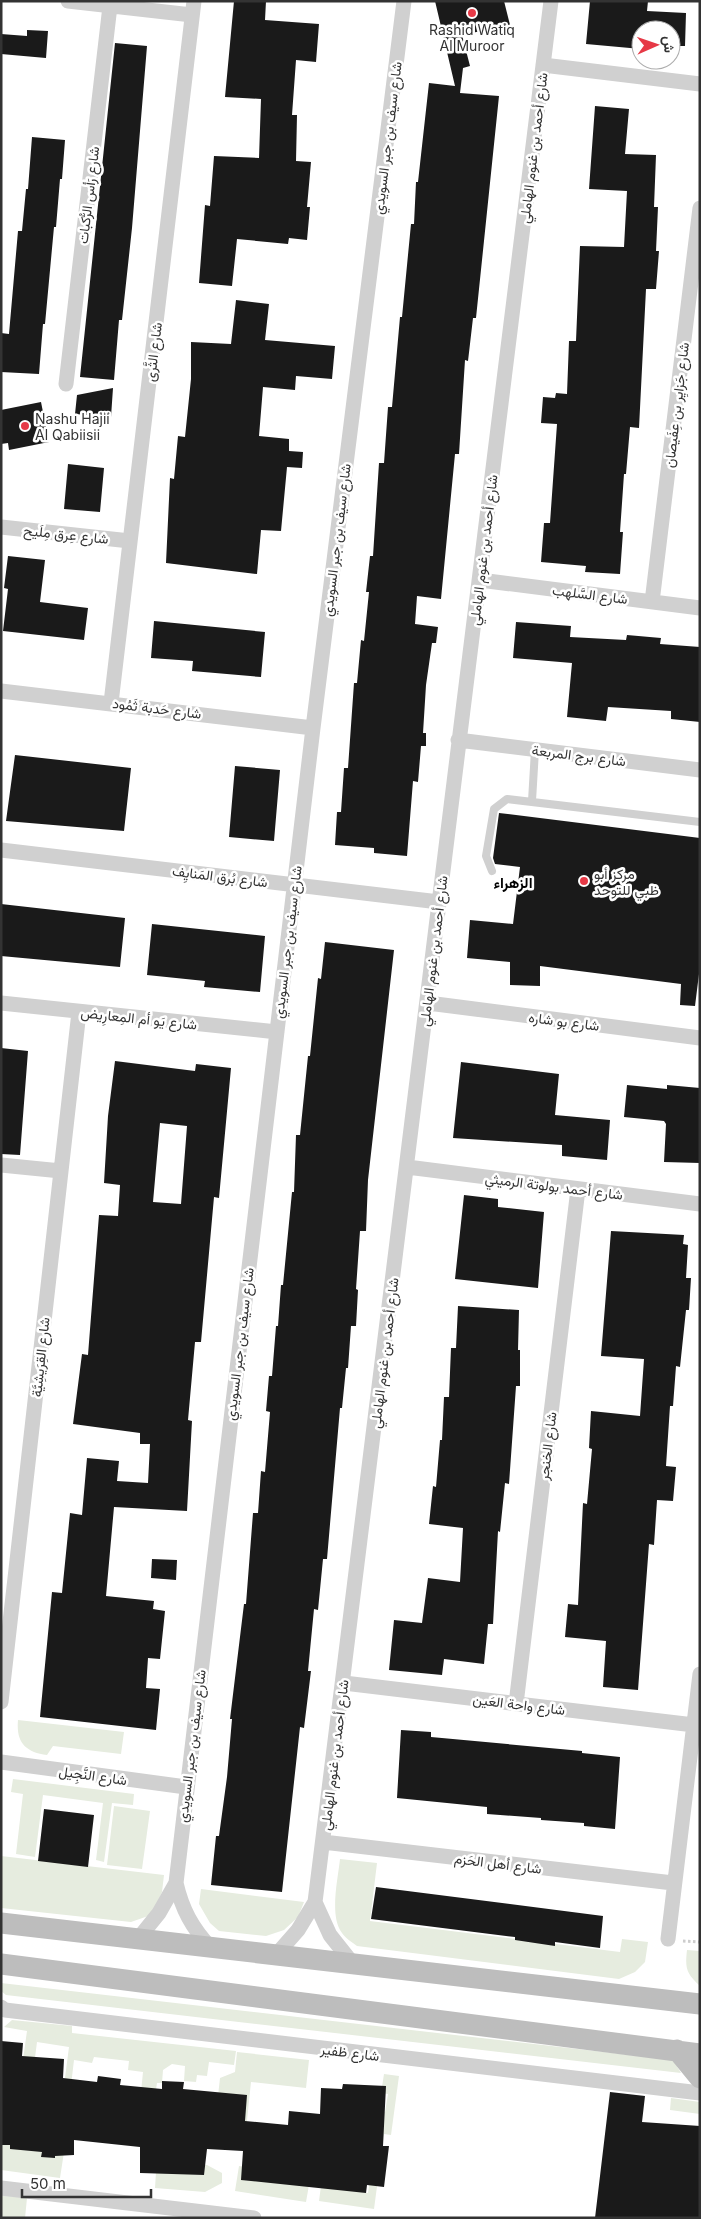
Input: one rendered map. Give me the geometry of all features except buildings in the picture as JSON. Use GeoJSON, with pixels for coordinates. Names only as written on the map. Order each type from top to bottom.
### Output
{"type":"FeatureCollection","features":[{"type":"Feature","properties":{"kind":"main road"},"geometry":{"type":"LineString","coordinates":[[1,1923],[700,2004]]}},
{"type":"Feature","properties":{"kind":"main road"},"geometry":{"type":"LineString","coordinates":[[1,1964],[700,2054]]}},
{"type":"Feature","properties":{"kind":"main road"},"geometry":{"type":"LineString","coordinates":[[677,2050],[700,2078]]}},
{"type":"Feature","properties":{"kind":"street"},"geometry":{"type":"LineString","coordinates":[[68,1],[110,6],[193,8]]}},
{"type":"Feature","properties":{"kind":"street","name":"شارع سيف بن جبر السويدي"},"geometry":{"type":"LineString","coordinates":[[138,1939],[159,1913],[176,1883],[313,728],[404,1]]}},
{"type":"Feature","properties":{"kind":"street","name":"شارع أحمد بن غنوم الهاملي"},"geometry":{"type":"LineString","coordinates":[[276,1955],[298,1930],[315,1902],[344,1683],[428,1004],[458,740],[480,580],[551,1]]}},
{"type":"Feature","properties":{"kind":"street","name":"شارع رَأس الرُّكبات"},"geometry":{"type":"LineString","coordinates":[[66,384],[110,6]]}},
{"type":"Feature","properties":{"kind":"street","name":"شارع الثَّرى"},"geometry":{"type":"LineString","coordinates":[[111,703],[193,8]]}},
{"type":"Feature","properties":{"kind":"street"},"geometry":{"type":"LineString","coordinates":[[543,65],[700,84]]}},
{"type":"Feature","properties":{"kind":"street","name":"شارع جَزايِر بن عِفَيصان"},"geometry":{"type":"LineString","coordinates":[[652,602],[700,208]]}},
{"type":"Feature","properties":{"kind":"street","name":"شارع عِرق مِلَيح"},"geometry":{"type":"LineString","coordinates":[[1,527],[130,541]]}},
{"type":"Feature","properties":{"kind":"street","name":"شارع السَّلهب"},"geometry":{"type":"LineString","coordinates":[[480,580],[700,608]]}},
{"type":"Feature","properties":{"kind":"street","name":"شارع حَدبة ثَمُود"},"geometry":{"type":"LineString","coordinates":[[1,691],[313,728]]}},
{"type":"Feature","properties":{"kind":"street","name":"شارع برج المربعة"},"geometry":{"type":"LineString","coordinates":[[458,740],[700,770]]}},
{"type":"Feature","properties":{"kind":"street","name":"شارع بُرق المَنايِف"},"geometry":{"type":"LineString","coordinates":[[1,850],[439,902]]}},
{"type":"Feature","properties":{"kind":"street","name":"شارع يَو أم المِعارِيض"},"geometry":{"type":"LineString","coordinates":[[1,1003],[277,1032]]}},
{"type":"Feature","properties":{"kind":"street","name":"شارع بو شاره"},"geometry":{"type":"LineString","coordinates":[[428,1004],[700,1038]]}},
{"type":"Feature","properties":{"kind":"street","name":"شارع القِرَيشِيَّة"},"geometry":{"type":"LineString","coordinates":[[1,1702],[8,1583],[61,1171],[79,1012]]}},
{"type":"Feature","properties":{"kind":"street"},"geometry":{"type":"LineString","coordinates":[[1,1165],[61,1171]]}},
{"type":"Feature","properties":{"kind":"street","name":"شارع أحمد بولوتة الرميثي"},"geometry":{"type":"LineString","coordinates":[[408,1167],[700,1204]]}},
{"type":"Feature","properties":{"kind":"street","name":"شارع الخنجر"},"geometry":{"type":"LineString","coordinates":[[516,1704],[578,1189]]}},
{"type":"Feature","properties":{"kind":"street"},"geometry":{"type":"LineString","coordinates":[[668,1939],[673,1883],[700,1674]]}},
{"type":"Feature","properties":{"kind":"street","name":"شارع واحة العَين"},"geometry":{"type":"LineString","coordinates":[[344,1683],[694,1725]]}},
{"type":"Feature","properties":{"kind":"street","name":"شارع النَّجِيل"},"geometry":{"type":"LineString","coordinates":[[1,1762],[186,1787]]}},
{"type":"Feature","properties":{"kind":"street","name":"شارع أهل الحَزم"},"geometry":{"type":"LineString","coordinates":[[323,1842],[673,1883]]}},
{"type":"Feature","properties":{"kind":"street","name":"شارع سيف بن جبر السويدي"},"geometry":{"type":"LineString","coordinates":[[176,1883],[188,1919],[211,1948]]}},
{"type":"Feature","properties":{"kind":"street"},"geometry":{"type":"LineString","coordinates":[[315,1902],[330,1935],[353,1964]]}},
{"type":"Feature","properties":{"kind":"street","name":"شارع ظفير"},"geometry":{"type":"LineString","coordinates":[[1,2007],[5,2010],[700,2093]]}},
{"type":"Feature","properties":{"kind":"street"},"geometry":{"type":"LineString","coordinates":[[1,2188],[254,2218]]}},
{"type":"Feature","properties":{"kind":"lane"},"geometry":{"type":"LineString","coordinates":[[532,801],[535,750]]}},
{"type":"Feature","properties":{"kind":"lane"},"geometry":{"type":"LineString","coordinates":[[492,871],[486,856],[494,809],[507,799],[700,822]]}},
{"type":"Feature","properties":{"kind":"shaded area"},"geometry":{"type":"Polygon","coordinates":[[[18,1720],[124,1732],[121,1754],[53,1746],[47,1755],[39,1754],[28,1748],[20,1740],[18,1720]]]}},
{"type":"Feature","properties":{"kind":"shaded area"},"geometry":{"type":"Polygon","coordinates":[[[13,1779],[134,1794],[133,1805],[112,1803],[104,1862],[96,1860],[103,1803],[43,1795],[35,1857],[16,1854],[23,1794],[11,1792],[13,1779]]]}},
{"type":"Feature","properties":{"kind":"shaded area"},"geometry":{"type":"Polygon","coordinates":[[[114,1806],[150,1811],[142,1869],[107,1865],[114,1806]]]}},
{"type":"Feature","properties":{"kind":"shaded area"},"geometry":{"type":"Polygon","coordinates":[[[1,1856],[164,1875],[162,1892],[151,1915],[131,1922],[1,1908],[1,1856]]]}},
{"type":"Feature","properties":{"kind":"shaded area"},"geometry":{"type":"Polygon","coordinates":[[[340,1859],[377,1863],[370,1921],[620,1952],[622,1939],[648,1942],[645,1962],[635,1972],[619,1979],[357,1946],[343,1935],[336,1917],[335,1897],[340,1859]]]}},
{"type":"Feature","properties":{"kind":"shaded area"},"geometry":{"type":"Polygon","coordinates":[[[201,1889],[304,1902],[298,1917],[284,1930],[266,1936],[219,1931],[210,1923],[199,1904],[201,1889]]]}},
{"type":"Feature","properties":{"kind":"shaded area"},"geometry":{"type":"Polygon","coordinates":[[[687,1950],[700,1951],[700,1986],[688,1970],[686,1961],[687,1950]]]}},
{"type":"Feature","properties":{"kind":"shaded area"},"geometry":{"type":"Polygon","coordinates":[[[1,1983],[673,2060],[681,2073],[6,1995],[1,1991],[1,1983]]]}},
{"type":"Feature","properties":{"kind":"shaded area"},"geometry":{"type":"Polygon","coordinates":[[[12,2020],[72,2026],[72,2033],[236,2051],[234,2065],[209,2062],[207,2076],[197,2075],[196,2082],[184,2081],[185,2066],[172,2064],[163,2070],[162,2083],[157,2083],[154,2103],[141,2092],[143,2072],[128,2070],[129,2061],[94,2057],[92,2063],[74,2060],[70,2094],[63,2093],[69,2047],[37,2042],[31,2089],[20,2081],[27,2031],[4,2027],[12,2020]]]}},
{"type":"Feature","properties":{"kind":"shaded area"},"geometry":{"type":"Polygon","coordinates":[[[237,2052],[309,2060],[306,2088],[251,2082],[246,2130],[217,2105],[220,2078],[235,2072],[237,2052]]]}},
{"type":"Feature","properties":{"kind":"shaded area"},"geometry":{"type":"Polygon","coordinates":[[[384,2074],[399,2076],[391,2135],[384,2134],[374,2209],[319,2201],[321,2186],[368,2193],[377,2128],[376,2111],[385,2112],[388,2094],[381,2093],[384,2074]]]}},
{"type":"Feature","properties":{"kind":"shaded area"},"geometry":{"type":"Polygon","coordinates":[[[671,2098],[700,2102],[700,2114],[670,2110],[671,2098]]]}},
{"type":"Feature","properties":{"kind":"shaded area"},"geometry":{"type":"Polygon","coordinates":[[[1,2139],[64,2152],[60,2178],[1,2170],[1,2139]]]}},
{"type":"Feature","properties":{"kind":"shaded area"},"geometry":{"type":"Polygon","coordinates":[[[157,2156],[167,2162],[207,2165],[222,2173],[222,2183],[205,2192],[155,2188],[157,2156]]]}},
{"type":"Feature","properties":{"kind":"shaded area"},"geometry":{"type":"Polygon","coordinates":[[[239,2166],[284,2173],[309,2185],[306,2202],[235,2191],[239,2166]]]}},
{"type":"Feature","properties":{"kind":"shaded area"},"geometry":{"type":"Polygon","coordinates":[[[1,2195],[27,2198],[25,2218],[1,2218],[1,2195]]]}},
{"type":"Feature","properties":{"kind":"place","name":"Rashid Watiq Al Muroor"},"geometry":{"type":"Point","coordinates":[472,13]}},
{"type":"Feature","properties":{"kind":"place","name":"Nashu Hajii Al Qabiisii"},"geometry":{"type":"Point","coordinates":[25,426]}},
{"type":"Feature","properties":{"kind":"place","name":"مركز أبو ظبي للتوحد"},"geometry":{"type":"Point","coordinates":[584,881]}},
{"type":"Feature","properties":{"kind":"district","name":"الزهراء"},"geometry":{"type":"Point","coordinates":[513,882]}}]}
